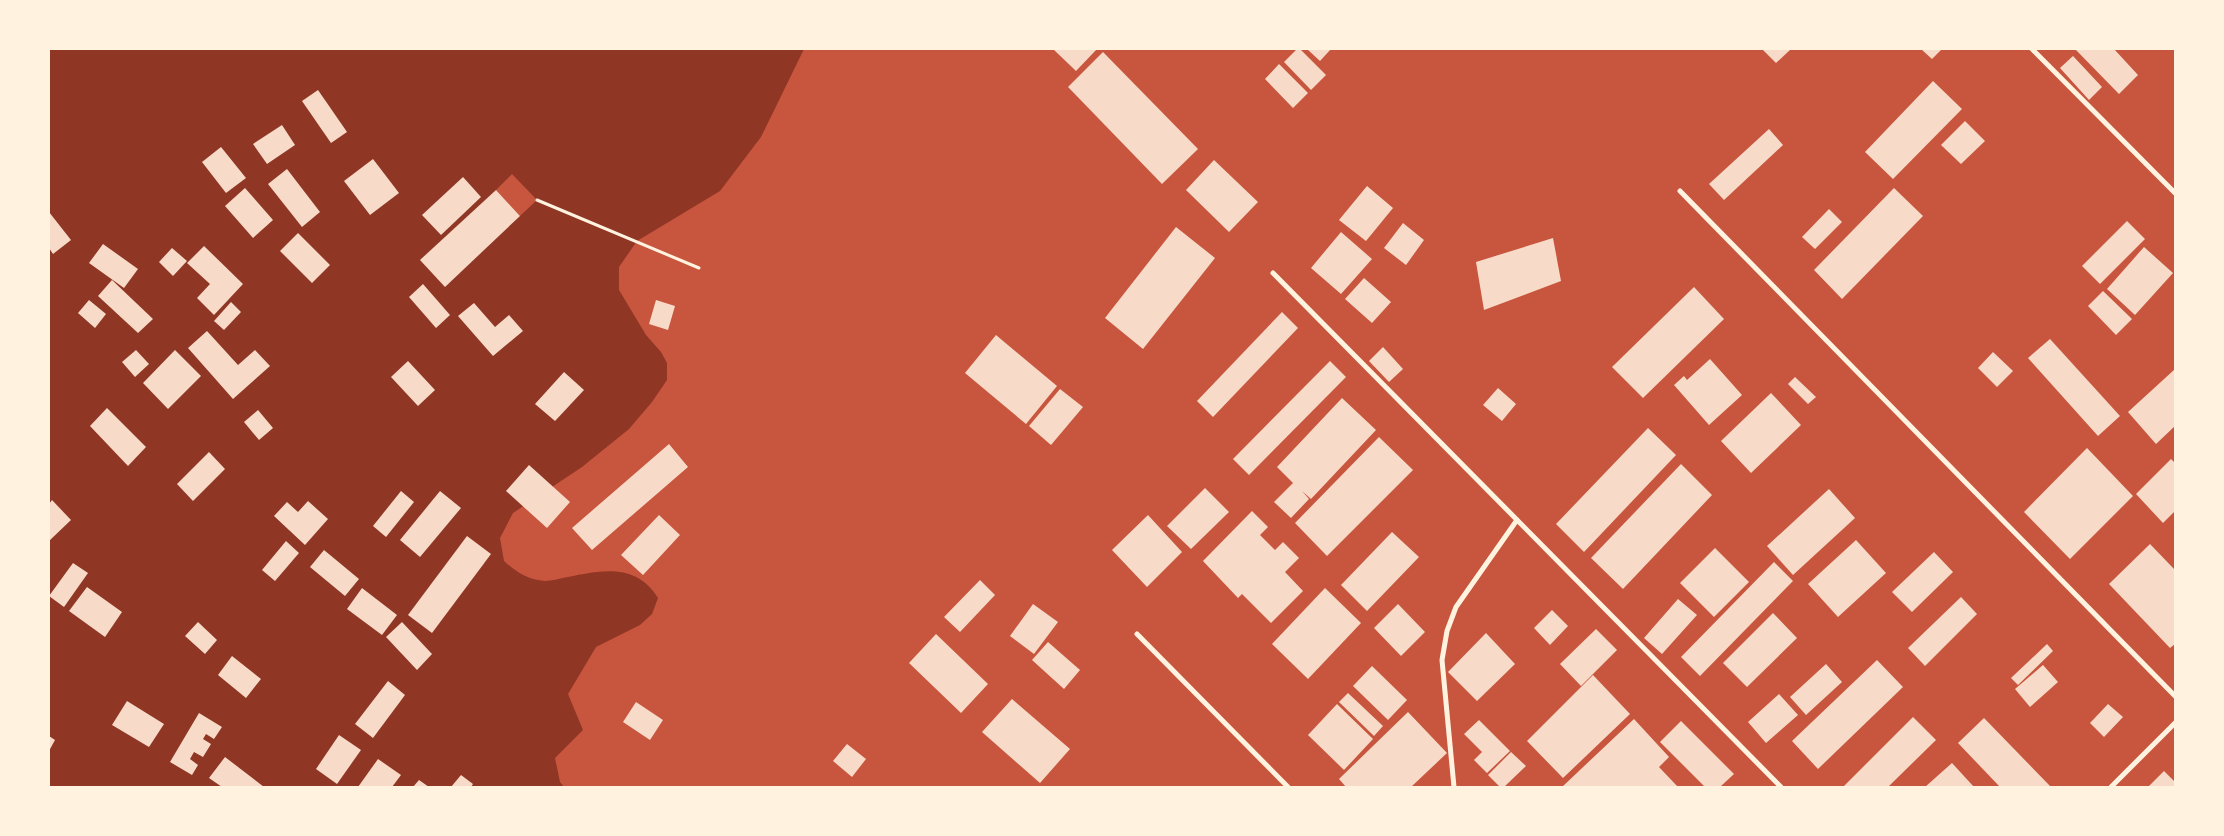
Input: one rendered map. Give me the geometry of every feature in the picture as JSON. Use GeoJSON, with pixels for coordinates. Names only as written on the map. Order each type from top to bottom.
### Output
{"type":"FeatureCollection","features":[{"type":"Feature","properties":{"kind":"street"},"geometry":{"type":"LineString","coordinates":[[2032,49],[2175,193]]}},
{"type":"Feature","properties":{"kind":"street"},"geometry":{"type":"LineString","coordinates":[[1680,191],[2175,696]]}},
{"type":"Feature","properties":{"kind":"street"},"geometry":{"type":"LineString","coordinates":[[1273,273],[1781,787]]}},
{"type":"Feature","properties":{"kind":"street"},"geometry":{"type":"LineString","coordinates":[[1454,787],[1442,660],[1447,631],[1456,607],[1517,520]]}},
{"type":"Feature","properties":{"kind":"street"},"geometry":{"type":"LineString","coordinates":[[1136,634],[1288,787]]}},
{"type":"Feature","properties":{"kind":"street"},"geometry":{"type":"LineString","coordinates":[[2111,787],[2175,724]]}},
{"type":"Feature","properties":{"kind":"path"},"geometry":{"type":"LineString","coordinates":[[537,200],[699,268]]}},
{"type":"Feature","properties":{"kind":"shaded area"},"geometry":{"type":"Polygon","coordinates":[[[49,49],[804,49],[761,137],[720,191],[637,241],[619,267],[619,290],[646,335],[661,352],[667,363],[667,380],[652,402],[629,429],[582,467],[513,513],[500,538],[504,561],[528,577],[548,581],[594,572],[618,572],[640,579],[658,598],[652,614],[640,625],[596,647],[568,694],[583,730],[555,758],[560,782],[564,787],[49,787],[49,49]]]}},
{"type":"Feature","properties":{"kind":"pier"},"geometry":{"type":"Polygon","coordinates":[[[512,174],[537,200],[520,216],[496,190],[512,174]]]}},
{"type":"Feature","properties":{"kind":"building"},"geometry":{"type":"Polygon","coordinates":[[[1053,49],[1097,49],[1076,71],[1053,49]]]}},
{"type":"Feature","properties":{"kind":"building"},"geometry":{"type":"Polygon","coordinates":[[[1297,49],[1300,49],[1326,75],[1311,90],[1284,62],[1297,49]]]}},
{"type":"Feature","properties":{"kind":"building"},"geometry":{"type":"Polygon","coordinates":[[[1307,49],[1331,49],[1320,61],[1307,49]]]}},
{"type":"Feature","properties":{"kind":"building"},"geometry":{"type":"Polygon","coordinates":[[[1762,49],[1791,49],[1776,63],[1762,49]]]}},
{"type":"Feature","properties":{"kind":"building"},"geometry":{"type":"Polygon","coordinates":[[[1921,49],[1942,49],[1932,59],[1921,49]]]}},
{"type":"Feature","properties":{"kind":"building"},"geometry":{"type":"Polygon","coordinates":[[[2075,49],[2114,49],[2138,75],[2119,94],[2075,49]]]}},
{"type":"Feature","properties":{"kind":"building"},"geometry":{"type":"Polygon","coordinates":[[[1103,52],[1198,149],[1162,184],[1068,87],[1103,52]]]}},
{"type":"Feature","properties":{"kind":"building"},"geometry":{"type":"Polygon","coordinates":[[[2073,56],[2102,87],[2089,100],[2060,68],[2073,56]]]}},
{"type":"Feature","properties":{"kind":"building"},"geometry":{"type":"Polygon","coordinates":[[[1279,64],[1308,93],[1293,108],[1265,79],[1279,64]]]}},
{"type":"Feature","properties":{"kind":"building"},"geometry":{"type":"Polygon","coordinates":[[[1933,81],[1962,109],[1893,179],[1865,152],[1933,81]]]}},
{"type":"Feature","properties":{"kind":"building"},"geometry":{"type":"Polygon","coordinates":[[[318,90],[347,132],[331,143],[302,101],[318,90]]]}},
{"type":"Feature","properties":{"kind":"building"},"geometry":{"type":"Polygon","coordinates":[[[1965,121],[1985,141],[1961,164],[1941,145],[1965,121]]]}},
{"type":"Feature","properties":{"kind":"building"},"geometry":{"type":"Polygon","coordinates":[[[282,125],[295,145],[267,164],[253,144],[282,125]]]}},
{"type":"Feature","properties":{"kind":"building"},"geometry":{"type":"Polygon","coordinates":[[[1769,129],[1783,145],[1724,200],[1709,184],[1769,129]]]}},
{"type":"Feature","properties":{"kind":"building"},"geometry":{"type":"Polygon","coordinates":[[[221,147],[246,178],[226,193],[202,162],[221,147]]]}},
{"type":"Feature","properties":{"kind":"building"},"geometry":{"type":"Polygon","coordinates":[[[373,159],[399,193],[370,215],[344,181],[373,159]]]}},
{"type":"Feature","properties":{"kind":"building"},"geometry":{"type":"Polygon","coordinates":[[[1214,160],[1258,202],[1229,232],[1186,190],[1214,160]]]}},
{"type":"Feature","properties":{"kind":"building"},"geometry":{"type":"Polygon","coordinates":[[[287,169],[320,212],[302,227],[268,184],[287,169]]]}},
{"type":"Feature","properties":{"kind":"building"},"geometry":{"type":"Polygon","coordinates":[[[463,177],[481,197],[441,235],[422,215],[463,177]]]}},
{"type":"Feature","properties":{"kind":"building"},"geometry":{"type":"Polygon","coordinates":[[[1367,186],[1393,208],[1366,241],[1339,220],[1367,186]]]}},
{"type":"Feature","properties":{"kind":"building"},"geometry":{"type":"Polygon","coordinates":[[[245,188],[273,220],[253,238],[225,206],[245,188]]]}},
{"type":"Feature","properties":{"kind":"building"},"geometry":{"type":"Polygon","coordinates":[[[1894,188],[1923,216],[1842,299],[1814,270],[1894,188]]]}},
{"type":"Feature","properties":{"kind":"building"},"geometry":{"type":"Polygon","coordinates":[[[496,190],[520,216],[445,287],[420,260],[496,190]]]}},
{"type":"Feature","properties":{"kind":"building"},"geometry":{"type":"Polygon","coordinates":[[[1829,209],[1842,222],[1815,249],[1802,237],[1829,209]]]}},
{"type":"Feature","properties":{"kind":"building"},"geometry":{"type":"Polygon","coordinates":[[[49,212],[71,240],[53,254],[49,248],[49,212]]]}},
{"type":"Feature","properties":{"kind":"building"},"geometry":{"type":"Polygon","coordinates":[[[2127,221],[2145,239],[2100,284],[2082,266],[2127,221]]]}},
{"type":"Feature","properties":{"kind":"building"},"geometry":{"type":"Polygon","coordinates":[[[1403,223],[1424,240],[1406,265],[1384,248],[1403,223]]]}},
{"type":"Feature","properties":{"kind":"building"},"geometry":{"type":"Polygon","coordinates":[[[1176,227],[1215,258],[1143,349],[1105,318],[1176,227]]]}},
{"type":"Feature","properties":{"kind":"building"},"geometry":{"type":"Polygon","coordinates":[[[1341,232],[1372,259],[1341,294],[1311,268],[1341,232]]]}},
{"type":"Feature","properties":{"kind":"building"},"geometry":{"type":"Polygon","coordinates":[[[298,233],[330,265],[312,283],[280,251],[298,233]]]}},
{"type":"Feature","properties":{"kind":"building"},"geometry":{"type":"Polygon","coordinates":[[[1553,238],[1561,281],[1484,310],[1476,262],[1553,238]]]}},
{"type":"Feature","properties":{"kind":"building"},"geometry":{"type":"Polygon","coordinates":[[[103,244],[138,269],[124,288],[89,263],[103,244]]]}},
{"type":"Feature","properties":{"kind":"building"},"geometry":{"type":"Polygon","coordinates":[[[204,246],[243,284],[214,315],[197,298],[210,284],[187,263],[204,246]]]}},
{"type":"Feature","properties":{"kind":"building"},"geometry":{"type":"Polygon","coordinates":[[[2144,247],[2173,273],[2135,315],[2107,289],[2144,247]]]}},
{"type":"Feature","properties":{"kind":"building"},"geometry":{"type":"Polygon","coordinates":[[[172,248],[187,261],[173,276],[159,262],[172,248]]]}},
{"type":"Feature","properties":{"kind":"building"},"geometry":{"type":"Polygon","coordinates":[[[1364,278],[1391,302],[1372,323],[1345,299],[1364,278]]]}},
{"type":"Feature","properties":{"kind":"building"},"geometry":{"type":"Polygon","coordinates":[[[112,280],[153,319],[138,333],[98,296],[112,280]]]}},
{"type":"Feature","properties":{"kind":"building"},"geometry":{"type":"Polygon","coordinates":[[[423,284],[450,315],[436,328],[409,297],[423,284]]]}},
{"type":"Feature","properties":{"kind":"building"},"geometry":{"type":"Polygon","coordinates":[[[1694,287],[1724,319],[1643,398],[1612,367],[1694,287]]]}},
{"type":"Feature","properties":{"kind":"building"},"geometry":{"type":"Polygon","coordinates":[[[2103,291],[2132,319],[2116,335],[2088,306],[2103,291]]]}},
{"type":"Feature","properties":{"kind":"building"},"geometry":{"type":"Polygon","coordinates":[[[89,300],[106,314],[95,328],[78,313],[89,300]]]}},
{"type":"Feature","properties":{"kind":"building"},"geometry":{"type":"Polygon","coordinates":[[[656,300],[675,306],[668,330],[649,324],[656,300]]]}},
{"type":"Feature","properties":{"kind":"building"},"geometry":{"type":"Polygon","coordinates":[[[231,302],[241,312],[224,330],[214,321],[231,302]]]}},
{"type":"Feature","properties":{"kind":"building"},"geometry":{"type":"Polygon","coordinates":[[[474,303],[495,327],[509,315],[523,331],[493,356],[458,316],[474,303]]]}},
{"type":"Feature","properties":{"kind":"building"},"geometry":{"type":"Polygon","coordinates":[[[1282,312],[1298,328],[1213,417],[1197,401],[1282,312]]]}},
{"type":"Feature","properties":{"kind":"building"},"geometry":{"type":"Polygon","coordinates":[[[207,331],[238,365],[255,350],[270,366],[233,399],[188,348],[207,331]]]}},
{"type":"Feature","properties":{"kind":"building"},"geometry":{"type":"Polygon","coordinates":[[[996,335],[1057,386],[1026,424],[965,373],[996,335]]]}},
{"type":"Feature","properties":{"kind":"building"},"geometry":{"type":"Polygon","coordinates":[[[2050,339],[2120,416],[2098,436],[2028,358],[2050,339]]]}},
{"type":"Feature","properties":{"kind":"building"},"geometry":{"type":"Polygon","coordinates":[[[1383,347],[1403,369],[1389,382],[1369,361],[1383,347]]]}},
{"type":"Feature","properties":{"kind":"building"},"geometry":{"type":"Polygon","coordinates":[[[136,350],[149,364],[135,377],[122,362],[136,350]]]}},
{"type":"Feature","properties":{"kind":"building"},"geometry":{"type":"Polygon","coordinates":[[[175,350],[201,376],[168,409],[143,383],[175,350]]]}},
{"type":"Feature","properties":{"kind":"building"},"geometry":{"type":"Polygon","coordinates":[[[1993,352],[2013,371],[1997,387],[1978,368],[1993,352]]]}},
{"type":"Feature","properties":{"kind":"building"},"geometry":{"type":"Polygon","coordinates":[[[1710,359],[1742,395],[1709,425],[1674,385],[1684,376],[1687,380],[1710,359]]]}},
{"type":"Feature","properties":{"kind":"building"},"geometry":{"type":"Polygon","coordinates":[[[408,361],[435,390],[418,406],[391,377],[408,361]]]}},
{"type":"Feature","properties":{"kind":"building"},"geometry":{"type":"Polygon","coordinates":[[[1330,361],[1346,377],[1249,475],[1233,459],[1330,361]]]}},
{"type":"Feature","properties":{"kind":"building"},"geometry":{"type":"Polygon","coordinates":[[[2175,369],[2175,426],[2156,444],[2128,412],[2175,369]]]}},
{"type":"Feature","properties":{"kind":"building"},"geometry":{"type":"Polygon","coordinates":[[[564,372],[584,390],[555,421],[535,404],[564,372]]]}},
{"type":"Feature","properties":{"kind":"building"},"geometry":{"type":"Polygon","coordinates":[[[1795,377],[1816,397],[1808,404],[1788,384],[1795,377]]]}},
{"type":"Feature","properties":{"kind":"building"},"geometry":{"type":"Polygon","coordinates":[[[1498,388],[1516,404],[1502,421],[1483,405],[1498,388]]]}},
{"type":"Feature","properties":{"kind":"building"},"geometry":{"type":"Polygon","coordinates":[[[1060,389],[1083,407],[1051,445],[1029,426],[1060,389]]]}},
{"type":"Feature","properties":{"kind":"building"},"geometry":{"type":"Polygon","coordinates":[[[1771,393],[1801,425],[1751,473],[1721,441],[1771,393]]]}},
{"type":"Feature","properties":{"kind":"building"},"geometry":{"type":"Polygon","coordinates":[[[1342,398],[1376,430],[1311,499],[1302,491],[1309,499],[1291,518],[1274,502],[1293,483],[1277,467],[1342,398]]]}},
{"type":"Feature","properties":{"kind":"building"},"geometry":{"type":"Polygon","coordinates":[[[107,408],[146,447],[128,466],[90,426],[107,408]]]}},
{"type":"Feature","properties":{"kind":"building"},"geometry":{"type":"Polygon","coordinates":[[[258,410],[273,428],[259,440],[244,422],[258,410]]]}},
{"type":"Feature","properties":{"kind":"building"},"geometry":{"type":"Polygon","coordinates":[[[1648,428],[1676,455],[1584,552],[1556,524],[1648,428]]]}},
{"type":"Feature","properties":{"kind":"building"},"geometry":{"type":"Polygon","coordinates":[[[1379,437],[1413,470],[1327,556],[1295,523],[1379,437]]]}},
{"type":"Feature","properties":{"kind":"building"},"geometry":{"type":"Polygon","coordinates":[[[669,444],[688,467],[592,550],[572,528],[669,444]]]}},
{"type":"Feature","properties":{"kind":"building"},"geometry":{"type":"Polygon","coordinates":[[[2087,448],[2133,496],[2070,559],[2024,512],[2087,448]]]}},
{"type":"Feature","properties":{"kind":"building"},"geometry":{"type":"Polygon","coordinates":[[[209,452],[225,469],[193,501],[177,484],[209,452]]]}},
{"type":"Feature","properties":{"kind":"building"},"geometry":{"type":"Polygon","coordinates":[[[2171,459],[2175,463],[2175,511],[2163,523],[2136,494],[2171,459]]]}},
{"type":"Feature","properties":{"kind":"building"},"geometry":{"type":"Polygon","coordinates":[[[1681,464],[1712,495],[1623,589],[1591,558],[1681,464]]]}},
{"type":"Feature","properties":{"kind":"building"},"geometry":{"type":"Polygon","coordinates":[[[529,465],[570,502],[547,528],[506,491],[529,465]]]}},
{"type":"Feature","properties":{"kind":"building"},"geometry":{"type":"Polygon","coordinates":[[[1205,488],[1229,512],[1191,549],[1167,526],[1205,488]]]}},
{"type":"Feature","properties":{"kind":"building"},"geometry":{"type":"Polygon","coordinates":[[[1829,489],[1855,518],[1793,575],[1767,546],[1829,489]]]}},
{"type":"Feature","properties":{"kind":"building"},"geometry":{"type":"Polygon","coordinates":[[[401,491],[414,502],[386,537],[373,526],[401,491]]]}},
{"type":"Feature","properties":{"kind":"building"},"geometry":{"type":"Polygon","coordinates":[[[440,491],[461,508],[420,557],[400,540],[440,491]]]}},
{"type":"Feature","properties":{"kind":"building"},"geometry":{"type":"Polygon","coordinates":[[[52,500],[71,520],[49,541],[49,504],[52,500]]]}},
{"type":"Feature","properties":{"kind":"building"},"geometry":{"type":"Polygon","coordinates":[[[308,501],[328,519],[305,545],[274,516],[287,502],[298,512],[308,501]]]}},
{"type":"Feature","properties":{"kind":"building"},"geometry":{"type":"Polygon","coordinates":[[[1252,511],[1268,527],[1260,535],[1275,550],[1283,542],[1299,558],[1285,572],[1303,591],[1271,623],[1242,594],[1238,598],[1203,561],[1252,511]]]}},
{"type":"Feature","properties":{"kind":"building"},"geometry":{"type":"Polygon","coordinates":[[[659,515],[680,535],[643,575],[621,555],[659,515]]]}},
{"type":"Feature","properties":{"kind":"building"},"geometry":{"type":"Polygon","coordinates":[[[1148,515],[1182,552],[1147,587],[1112,550],[1148,515]]]}},
{"type":"Feature","properties":{"kind":"building"},"geometry":{"type":"Polygon","coordinates":[[[1392,532],[1419,557],[1367,611],[1341,585],[1392,532]]]}},
{"type":"Feature","properties":{"kind":"building"},"geometry":{"type":"Polygon","coordinates":[[[467,536],[491,554],[432,633],[408,615],[467,536]]]}},
{"type":"Feature","properties":{"kind":"building"},"geometry":{"type":"Polygon","coordinates":[[[1856,540],[1886,573],[1838,617],[1808,584],[1856,540]]]}},
{"type":"Feature","properties":{"kind":"building"},"geometry":{"type":"Polygon","coordinates":[[[286,541],[299,553],[275,581],[262,570],[286,541]]]}},
{"type":"Feature","properties":{"kind":"building"},"geometry":{"type":"Polygon","coordinates":[[[2150,544],[2175,570],[2175,644],[2170,648],[2109,584],[2150,544]]]}},
{"type":"Feature","properties":{"kind":"building"},"geometry":{"type":"Polygon","coordinates":[[[1715,548],[1749,582],[1714,617],[1680,583],[1715,548]]]}},
{"type":"Feature","properties":{"kind":"building"},"geometry":{"type":"Polygon","coordinates":[[[324,550],[359,579],[345,596],[310,567],[324,550]]]}},
{"type":"Feature","properties":{"kind":"building"},"geometry":{"type":"Polygon","coordinates":[[[1934,552],[1953,572],[1912,612],[1892,592],[1934,552]]]}},
{"type":"Feature","properties":{"kind":"building"},"geometry":{"type":"Polygon","coordinates":[[[1774,562],[1793,581],[1700,676],[1681,657],[1774,562]]]}},
{"type":"Feature","properties":{"kind":"building"},"geometry":{"type":"Polygon","coordinates":[[[73,563],[88,573],[64,607],[49,596],[73,563]]]}},
{"type":"Feature","properties":{"kind":"building"},"geometry":{"type":"Polygon","coordinates":[[[980,580],[995,595],[960,632],[944,617],[980,580]]]}},
{"type":"Feature","properties":{"kind":"building"},"geometry":{"type":"Polygon","coordinates":[[[87,587],[122,612],[105,637],[69,611],[87,587]]]}},
{"type":"Feature","properties":{"kind":"building"},"geometry":{"type":"Polygon","coordinates":[[[362,588],[397,615],[382,635],[347,609],[362,588]]]}},
{"type":"Feature","properties":{"kind":"building"},"geometry":{"type":"Polygon","coordinates":[[[1325,588],[1361,623],[1308,679],[1272,644],[1325,588]]]}},
{"type":"Feature","properties":{"kind":"building"},"geometry":{"type":"Polygon","coordinates":[[[1961,597],[1977,614],[1925,666],[1908,648],[1961,597]]]}},
{"type":"Feature","properties":{"kind":"building"},"geometry":{"type":"Polygon","coordinates":[[[1678,599],[1697,615],[1662,654],[1644,638],[1678,599]]]}},
{"type":"Feature","properties":{"kind":"building"},"geometry":{"type":"Polygon","coordinates":[[[1033,604],[1058,622],[1034,654],[1010,636],[1033,604]]]}},
{"type":"Feature","properties":{"kind":"building"},"geometry":{"type":"Polygon","coordinates":[[[1398,604],[1425,632],[1401,656],[1374,628],[1398,604]]]}},
{"type":"Feature","properties":{"kind":"building"},"geometry":{"type":"Polygon","coordinates":[[[1552,610],[1568,626],[1550,645],[1534,628],[1552,610]]]}},
{"type":"Feature","properties":{"kind":"building"},"geometry":{"type":"Polygon","coordinates":[[[1773,613],[1797,638],[1747,687],[1723,663],[1773,613]]]}},
{"type":"Feature","properties":{"kind":"building"},"geometry":{"type":"Polygon","coordinates":[[[198,622],[217,640],[205,654],[185,636],[198,622]]]}},
{"type":"Feature","properties":{"kind":"building"},"geometry":{"type":"Polygon","coordinates":[[[402,622],[432,654],[417,670],[386,637],[402,622]]]}},
{"type":"Feature","properties":{"kind":"building"},"geometry":{"type":"Polygon","coordinates":[[[1596,629],[1617,650],[1581,686],[1560,664],[1596,629]]]}},
{"type":"Feature","properties":{"kind":"building"},"geometry":{"type":"Polygon","coordinates":[[[1486,633],[1515,664],[1477,701],[1448,672],[1486,633]]]}},
{"type":"Feature","properties":{"kind":"building"},"geometry":{"type":"Polygon","coordinates":[[[936,634],[988,684],[961,713],[909,663],[936,634]]]}},
{"type":"Feature","properties":{"kind":"building"},"geometry":{"type":"Polygon","coordinates":[[[1048,642],[1080,670],[1064,689],[1032,660],[1048,642]]]}},
{"type":"Feature","properties":{"kind":"building"},"geometry":{"type":"Polygon","coordinates":[[[2047,644],[2053,651],[2018,685],[2011,678],[2047,644]]]}},
{"type":"Feature","properties":{"kind":"building"},"geometry":{"type":"Polygon","coordinates":[[[232,656],[261,679],[246,698],[218,675],[232,656]]]}},
{"type":"Feature","properties":{"kind":"building"},"geometry":{"type":"Polygon","coordinates":[[[1877,660],[1903,687],[1818,769],[1792,741],[1877,660]]]}},
{"type":"Feature","properties":{"kind":"building"},"geometry":{"type":"Polygon","coordinates":[[[1826,664],[1842,682],[1806,715],[1790,697],[1826,664]]]}},
{"type":"Feature","properties":{"kind":"building"},"geometry":{"type":"Polygon","coordinates":[[[2043,665],[2058,682],[2030,707],[2015,689],[2043,665]]]}},
{"type":"Feature","properties":{"kind":"building"},"geometry":{"type":"Polygon","coordinates":[[[1372,666],[1407,700],[1388,720],[1353,686],[1372,666]]]}},
{"type":"Feature","properties":{"kind":"building"},"geometry":{"type":"Polygon","coordinates":[[[1593,675],[1630,714],[1563,778],[1527,741],[1593,675]]]}},
{"type":"Feature","properties":{"kind":"building"},"geometry":{"type":"Polygon","coordinates":[[[388,681],[405,695],[373,738],[355,724],[388,681]]]}},
{"type":"Feature","properties":{"kind":"building"},"geometry":{"type":"Polygon","coordinates":[[[1348,693],[1383,726],[1374,736],[1339,702],[1348,693]]]}},
{"type":"Feature","properties":{"kind":"building"},"geometry":{"type":"Polygon","coordinates":[[[1779,694],[1798,715],[1766,743],[1748,722],[1779,694]]]}},
{"type":"Feature","properties":{"kind":"building"},"geometry":{"type":"Polygon","coordinates":[[[1012,699],[1070,749],[1040,783],[982,732],[1012,699]]]}},
{"type":"Feature","properties":{"kind":"building"},"geometry":{"type":"Polygon","coordinates":[[[127,701],[164,724],[149,747],[112,725],[127,701]]]}},
{"type":"Feature","properties":{"kind":"building"},"geometry":{"type":"Polygon","coordinates":[[[636,702],[663,720],[650,740],[623,722],[636,702]]]}},
{"type":"Feature","properties":{"kind":"building"},"geometry":{"type":"Polygon","coordinates":[[[1337,704],[1373,739],[1344,770],[1308,735],[1337,704]]]}},
{"type":"Feature","properties":{"kind":"building"},"geometry":{"type":"Polygon","coordinates":[[[2108,704],[2123,717],[2104,737],[2090,723],[2108,704]]]}},
{"type":"Feature","properties":{"kind":"building"},"geometry":{"type":"Polygon","coordinates":[[[1408,712],[1447,753],[1411,787],[1346,787],[1339,779],[1408,712]]]}},
{"type":"Feature","properties":{"kind":"building"},"geometry":{"type":"Polygon","coordinates":[[[199,713],[222,727],[214,739],[206,734],[203,739],[211,744],[203,757],[194,752],[190,759],[198,765],[192,775],[170,762],[199,713]]]}},
{"type":"Feature","properties":{"kind":"building"},"geometry":{"type":"Polygon","coordinates":[[[1913,717],[1936,740],[1888,787],[1843,787],[1913,717]]]}},
{"type":"Feature","properties":{"kind":"building"},"geometry":{"type":"Polygon","coordinates":[[[1984,718],[2051,787],[2000,787],[1958,743],[1984,718]]]}},
{"type":"Feature","properties":{"kind":"building"},"geometry":{"type":"Polygon","coordinates":[[[1634,719],[1669,757],[1659,767],[1678,787],[1562,787],[1634,719]]]}},
{"type":"Feature","properties":{"kind":"building"},"geometry":{"type":"Polygon","coordinates":[[[1479,720],[1510,751],[1487,773],[1474,760],[1482,752],[1464,734],[1479,720]]]}},
{"type":"Feature","properties":{"kind":"building"},"geometry":{"type":"Polygon","coordinates":[[[1681,721],[1734,774],[1720,787],[1705,787],[1660,742],[1681,721]]]}},
{"type":"Feature","properties":{"kind":"building"},"geometry":{"type":"Polygon","coordinates":[[[339,735],[361,750],[337,784],[316,769],[339,735]]]}},
{"type":"Feature","properties":{"kind":"building"},"geometry":{"type":"Polygon","coordinates":[[[49,736],[55,740],[49,751],[49,736]]]}},
{"type":"Feature","properties":{"kind":"building"},"geometry":{"type":"Polygon","coordinates":[[[847,744],[866,759],[852,777],[833,761],[847,744]]]}},
{"type":"Feature","properties":{"kind":"building"},"geometry":{"type":"Polygon","coordinates":[[[1511,752],[1526,766],[1504,787],[1500,787],[1488,775],[1511,752]]]}},
{"type":"Feature","properties":{"kind":"building"},"geometry":{"type":"Polygon","coordinates":[[[225,757],[264,787],[222,787],[209,778],[225,757]]]}},
{"type":"Feature","properties":{"kind":"building"},"geometry":{"type":"Polygon","coordinates":[[[378,759],[401,775],[392,787],[358,787],[378,759]]]}},
{"type":"Feature","properties":{"kind":"building"},"geometry":{"type":"Polygon","coordinates":[[[1952,763],[1974,787],[1925,787],[1952,763]]]}},
{"type":"Feature","properties":{"kind":"building"},"geometry":{"type":"Polygon","coordinates":[[[2164,771],[2175,782],[2175,787],[2148,787],[2164,771]]]}},
{"type":"Feature","properties":{"kind":"building"},"geometry":{"type":"Polygon","coordinates":[[[461,775],[473,784],[471,787],[451,787],[461,775]]]}},
{"type":"Feature","properties":{"kind":"building"},"geometry":{"type":"Polygon","coordinates":[[[419,780],[429,787],[413,787],[419,780]]]}}]}
